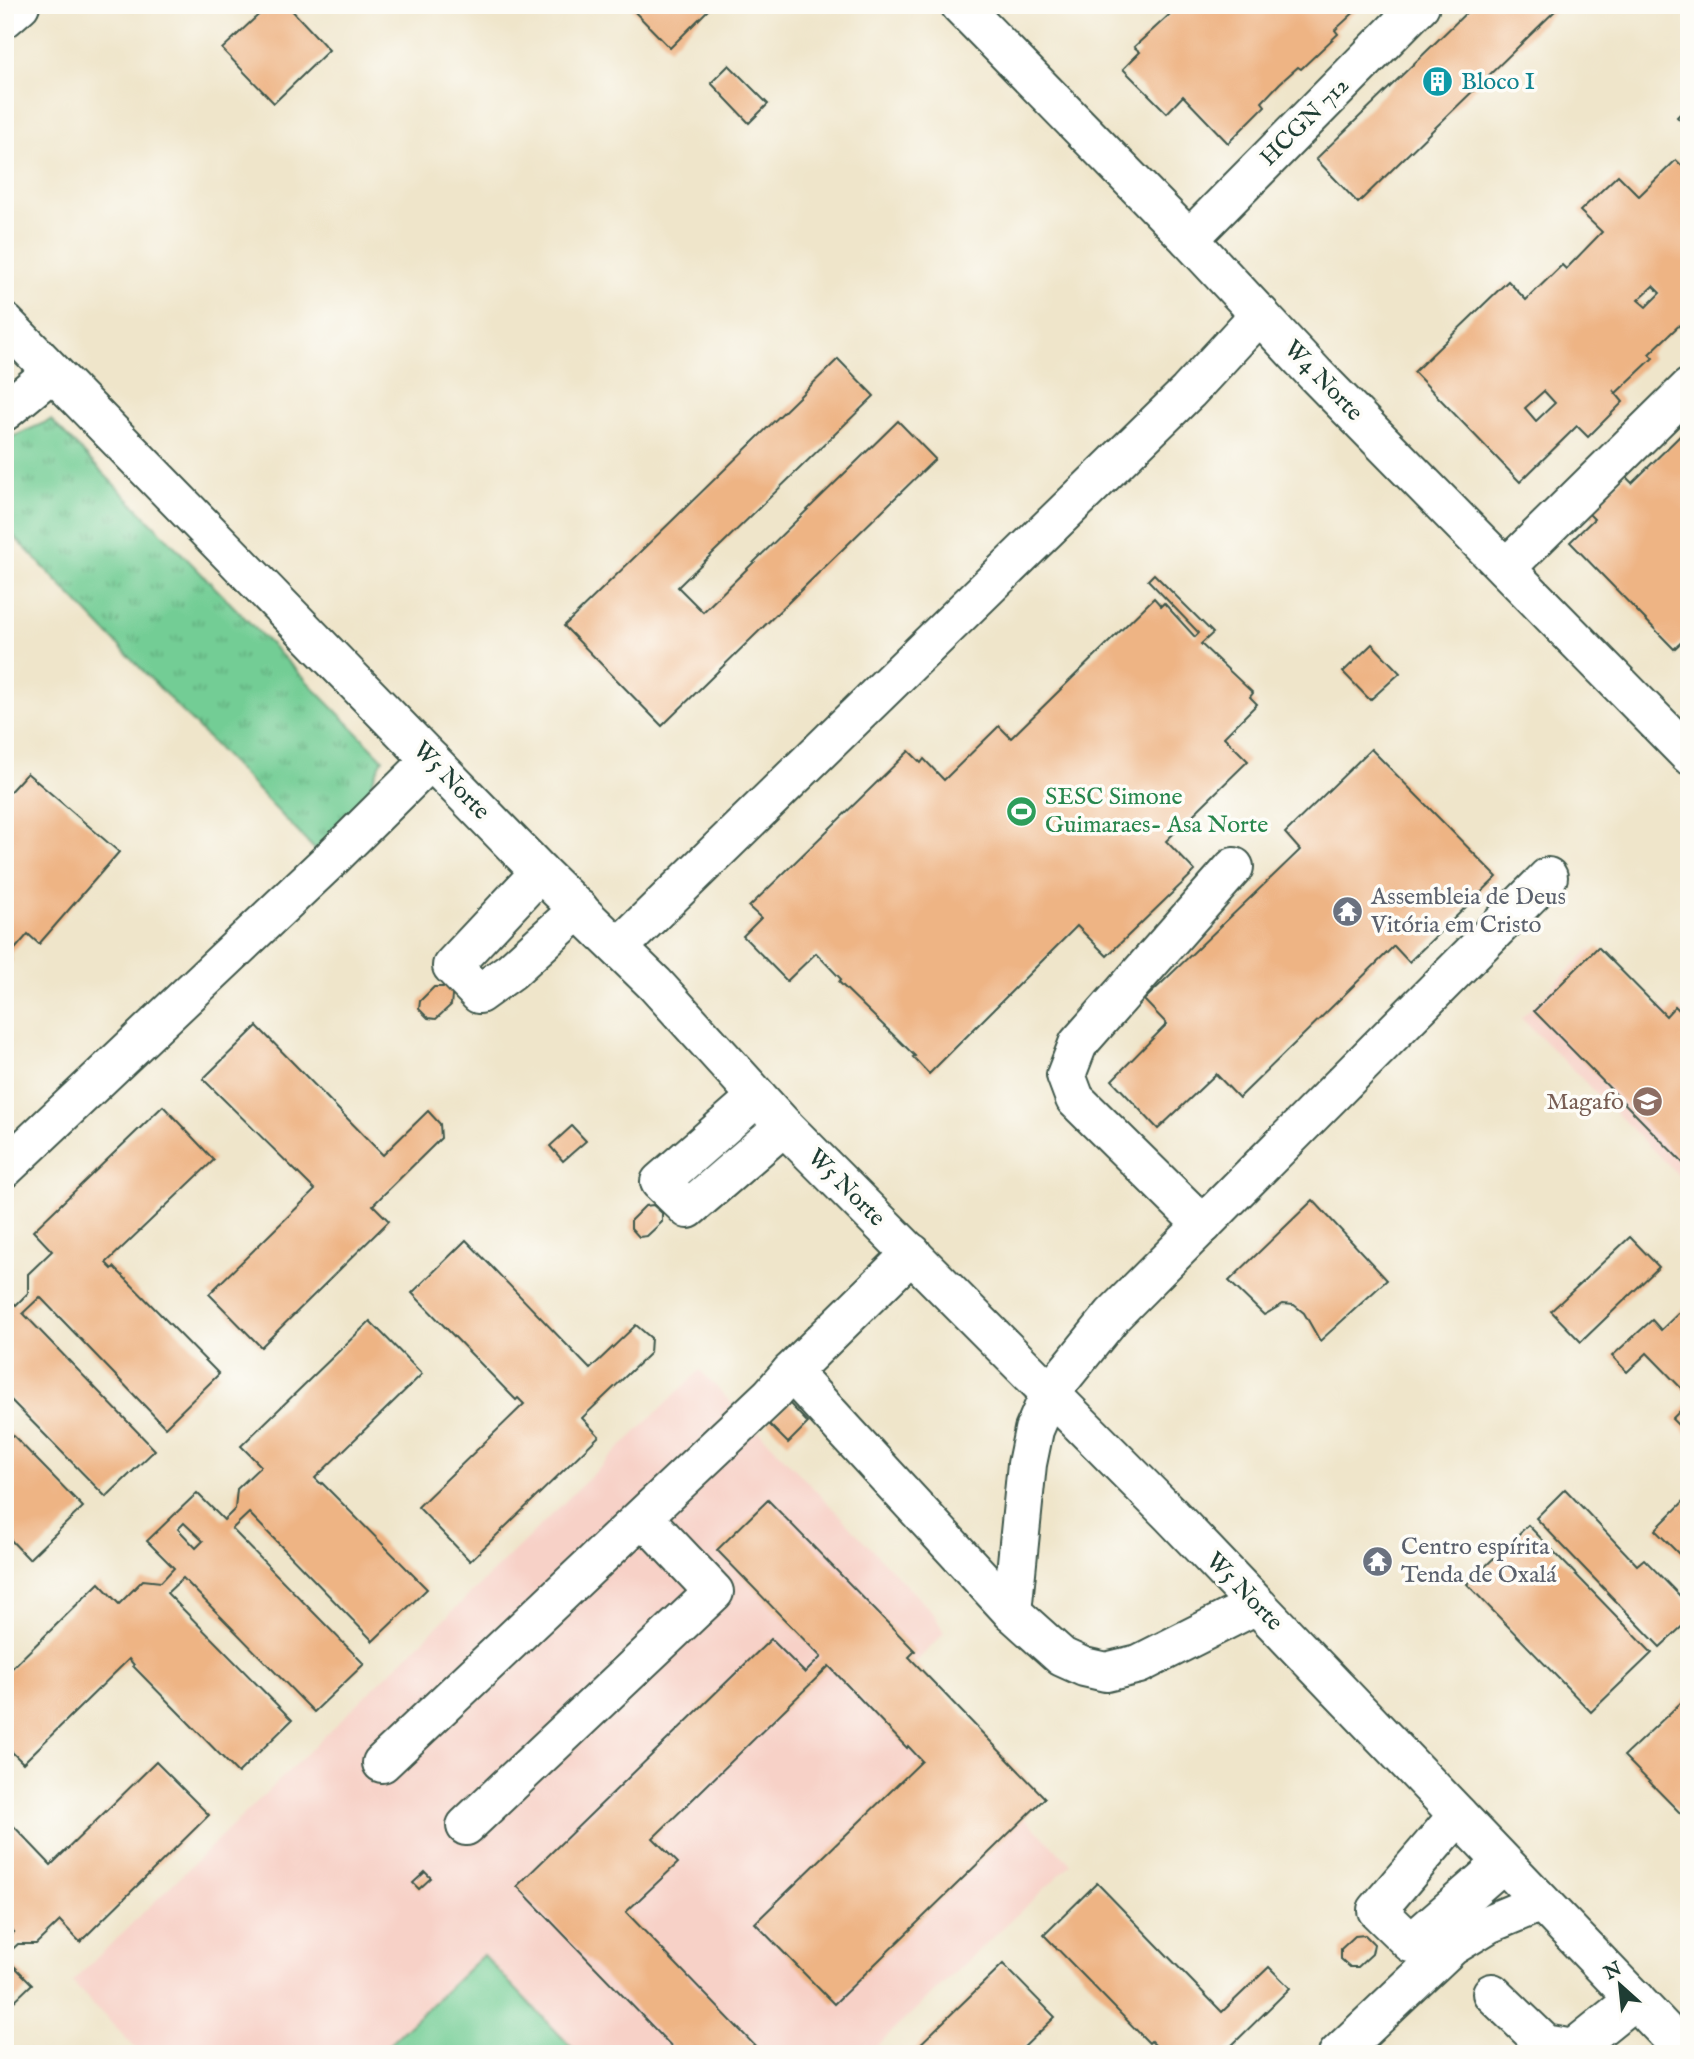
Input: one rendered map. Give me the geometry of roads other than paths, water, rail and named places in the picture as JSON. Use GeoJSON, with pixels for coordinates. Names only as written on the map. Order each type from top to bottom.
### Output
{"type":"FeatureCollection","features":[{"type":"Feature","properties":{"kind":"main road"},"geometry":{"type":"LineString","coordinates":[[5,19],[20,5]]}},
{"type":"Feature","properties":{"kind":"main road","name":"W4 Norte"},"geometry":{"type":"LineString","coordinates":[[960,5],[1189,239],[1315,374],[1689,755]]}},
{"type":"Feature","properties":{"kind":"main road","name":"HCGN 712"},"geometry":{"type":"LineString","coordinates":[[1189,239],[1420,5]]}},
{"type":"Feature","properties":{"kind":"main road"},"geometry":{"type":"LineString","coordinates":[[619,947],[1188,392],[1260,314]]}},
{"type":"Feature","properties":{"kind":"main road","name":"W5 Norte"},"geometry":{"type":"LineString","coordinates":[[5,323],[540,872],[619,947],[784,1126],[1256,1605],[1635,1999],[1672,2049]]}},
{"type":"Feature","properties":{"kind":"main road"},"geometry":{"type":"LineString","coordinates":[[5,411],[52,372]]}},
{"type":"Feature","properties":{"kind":"main road"},"geometry":{"type":"LineString","coordinates":[[1506,568],[1689,388]]}},
{"type":"Feature","properties":{"kind":"main road"},"geometry":{"type":"LineString","coordinates":[[5,1168],[328,862],[430,760]]}},
{"type":"Feature","properties":{"kind":"main road"},"geometry":{"type":"LineString","coordinates":[[1202,1225],[1075,1099],[1066,1075],[1078,1044],[1234,867]]}},
{"type":"Feature","properties":{"kind":"main road"},"geometry":{"type":"LineString","coordinates":[[540,872],[453,966],[480,994],[511,971],[579,909]]}},
{"type":"Feature","properties":{"kind":"main road"},"geometry":{"type":"LineString","coordinates":[[1012,1612],[1027,1464],[1034,1430],[1050,1394],[1113,1315],[1548,877]]}},
{"type":"Feature","properties":{"kind":"main road"},"geometry":{"type":"LineString","coordinates":[[757,1097],[660,1182],[688,1209],[784,1126]]}},
{"type":"Feature","properties":{"kind":"main road"},"geometry":{"type":"LineString","coordinates":[[382,1763],[771,1395],[912,1253]]}},
{"type":"Feature","properties":{"kind":"main road"},"geometry":{"type":"LineString","coordinates":[[791,1372],[1012,1612],[1062,1657],[1084,1667],[1106,1672],[1139,1664],[1256,1605]]}},
{"type":"Feature","properties":{"kind":"main road"},"geometry":{"type":"LineString","coordinates":[[466,1826],[714,1592],[643,1517]]}},
{"type":"Feature","properties":{"kind":"main road"},"geometry":{"type":"LineString","coordinates":[[1458,1815],[1377,1910],[1411,1943],[1503,1863]]}},
{"type":"Feature","properties":{"kind":"main road"},"geometry":{"type":"LineString","coordinates":[[1339,2054],[1452,1945],[1488,1923],[1541,1902]]}},
{"type":"Feature","properties":{"kind":"main road"},"geometry":{"type":"LineString","coordinates":[[1492,1993],[1545,2044],[1573,2049],[1635,1999]]}},
{"type":"Feature","properties":{"kind":"place","name":"Bloco I"},"geometry":{"type":"Point","coordinates":[1438,82]}},
{"type":"Feature","properties":{"kind":"place","name":"SESC Simone Guimaraes- Asa Norte"},"geometry":{"type":"Point","coordinates":[1022,811]}},
{"type":"Feature","properties":{"kind":"place","name":"Assembleia de Deus Vitória em Cristo"},"geometry":{"type":"Point","coordinates":[1348,911]}},
{"type":"Feature","properties":{"kind":"place","name":"Magafo"},"geometry":{"type":"Point","coordinates":[1647,1102]}},
{"type":"Feature","properties":{"kind":"place","name":"Centro espírita Tenda de Oxalá"},"geometry":{"type":"Point","coordinates":[1378,1561]}}]}
